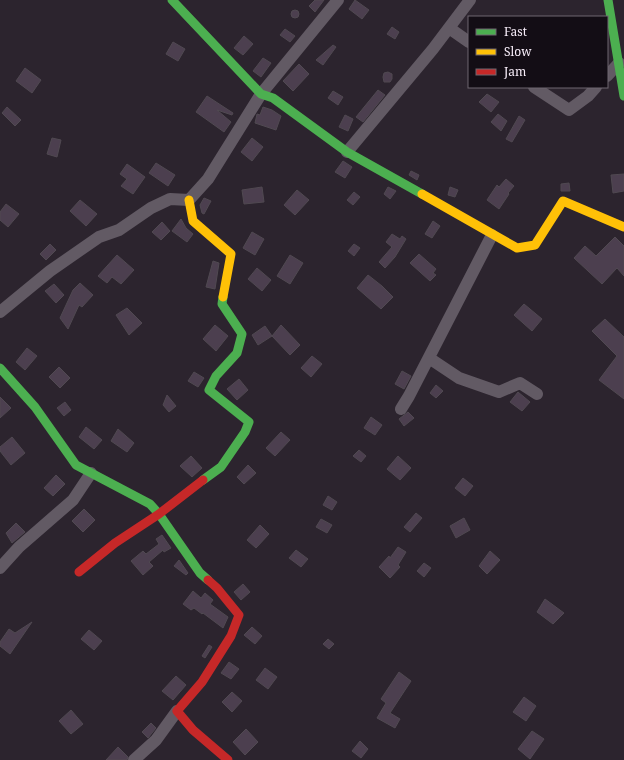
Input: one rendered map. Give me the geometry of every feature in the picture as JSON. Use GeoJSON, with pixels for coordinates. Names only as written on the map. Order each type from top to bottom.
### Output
{"type":"FeatureCollection","features":[{"type":"Feature","properties":{"kind":"street"},"geometry":{"type":"LineString","coordinates":[[172,0],[261,94],[272,98],[347,152],[517,248],[535,245],[563,201],[624,227]]}},
{"type":"Feature","properties":{"kind":"street"},"geometry":{"type":"LineString","coordinates":[[189,200],[208,179],[261,94],[338,0]]}},
{"type":"Feature","properties":{"kind":"street"},"geometry":{"type":"LineString","coordinates":[[347,152],[433,49],[470,0]]}},
{"type":"Feature","properties":{"kind":"street"},"geometry":{"type":"LineString","coordinates":[[608,0],[620,46],[619,63],[624,96]]}},
{"type":"Feature","properties":{"kind":"street"},"geometry":{"type":"LineString","coordinates":[[449,28],[468,41]]}},
{"type":"Feature","properties":{"kind":"street"},"geometry":{"type":"LineString","coordinates":[[608,75],[619,63]]}},
{"type":"Feature","properties":{"kind":"street"},"geometry":{"type":"LineString","coordinates":[[535,88],[568,110],[588,96],[595,88]]}},
{"type":"Feature","properties":{"kind":"street"},"geometry":{"type":"LineString","coordinates":[[0,312],[50,271],[99,237],[119,230],[151,208],[170,199],[189,200]]}},
{"type":"Feature","properties":{"kind":"street"},"geometry":{"type":"LineString","coordinates":[[79,572],[115,543],[159,514],[221,467],[245,432],[249,422],[209,390],[216,376],[237,353],[242,334],[222,304],[231,254],[193,220],[189,200]]}},
{"type":"Feature","properties":{"kind":"street"},"geometry":{"type":"LineString","coordinates":[[401,409],[492,235]]}},
{"type":"Feature","properties":{"kind":"street"},"geometry":{"type":"LineString","coordinates":[[429,358],[459,378],[499,392],[520,383],[537,394]]}},
{"type":"Feature","properties":{"kind":"street"},"geometry":{"type":"LineString","coordinates":[[0,368],[35,406],[76,465],[150,504],[159,514],[200,573],[217,588],[239,615],[231,636],[202,682],[177,711],[156,740],[134,760]]}},
{"type":"Feature","properties":{"kind":"street"},"geometry":{"type":"LineString","coordinates":[[0,568],[19,547],[73,500],[91,473]]}},
{"type":"Feature","properties":{"kind":"street"},"geometry":{"type":"LineString","coordinates":[[177,711],[193,730],[228,760]]}},
{"type":"Feature","properties":{"kind":"building"},"geometry":{"type":"Polygon","coordinates":[[[315,0],[324,0],[315,12],[309,6],[315,0]]]}},
{"type":"Feature","properties":{"kind":"building"},"geometry":{"type":"Polygon","coordinates":[[[355,0],[369,10],[362,19],[349,9],[355,0]]]}},
{"type":"Feature","properties":{"kind":"building"},"geometry":{"type":"Polygon","coordinates":[[[293,10],[297,10],[299,14],[297,18],[293,18],[291,16],[291,12],[293,10]]]}},
{"type":"Feature","properties":{"kind":"building"},"geometry":{"type":"Polygon","coordinates":[[[392,27],[399,32],[395,39],[387,34],[392,27]]]}},
{"type":"Feature","properties":{"kind":"building"},"geometry":{"type":"Polygon","coordinates":[[[285,29],[295,36],[290,42],[280,35],[285,29]]]}},
{"type":"Feature","properties":{"kind":"building"},"geometry":{"type":"Polygon","coordinates":[[[244,36],[253,44],[243,55],[234,48],[244,36]]]}},
{"type":"Feature","properties":{"kind":"building"},"geometry":{"type":"Polygon","coordinates":[[[173,42],[185,49],[178,61],[166,54],[173,42]]]}},
{"type":"Feature","properties":{"kind":"building"},"geometry":{"type":"Polygon","coordinates":[[[333,45],[336,47],[323,65],[316,60],[333,45]]]}},
{"type":"Feature","properties":{"kind":"building"},"geometry":{"type":"Polygon","coordinates":[[[263,58],[271,63],[261,77],[253,71],[263,58]]]}},
{"type":"Feature","properties":{"kind":"building"},"geometry":{"type":"Polygon","coordinates":[[[299,64],[309,74],[293,91],[283,81],[299,64]]]}},
{"type":"Feature","properties":{"kind":"building"},"geometry":{"type":"Polygon","coordinates":[[[25,68],[41,80],[32,93],[16,81],[25,68]]]}},
{"type":"Feature","properties":{"kind":"building"},"geometry":{"type":"Polygon","coordinates":[[[388,72],[392,74],[392,79],[390,82],[384,82],[384,73],[388,72]]]}},
{"type":"Feature","properties":{"kind":"building"},"geometry":{"type":"Polygon","coordinates":[[[378,90],[385,95],[363,122],[356,117],[378,90]]]}},
{"type":"Feature","properties":{"kind":"building"},"geometry":{"type":"Polygon","coordinates":[[[333,91],[343,97],[338,105],[328,98],[333,91]]]}},
{"type":"Feature","properties":{"kind":"building"},"geometry":{"type":"Polygon","coordinates":[[[487,94],[499,102],[491,112],[479,102],[487,94]]]}},
{"type":"Feature","properties":{"kind":"building"},"geometry":{"type":"Polygon","coordinates":[[[207,96],[233,113],[232,115],[217,110],[231,122],[224,132],[196,112],[207,96]]]}},
{"type":"Feature","properties":{"kind":"building"},"geometry":{"type":"Polygon","coordinates":[[[7,107],[21,120],[15,126],[2,113],[7,107]]]}},
{"type":"Feature","properties":{"kind":"building"},"geometry":{"type":"Polygon","coordinates":[[[263,107],[272,110],[281,116],[276,130],[255,123],[257,114],[260,115],[263,107]]]}},
{"type":"Feature","properties":{"kind":"building"},"geometry":{"type":"Polygon","coordinates":[[[498,114],[507,121],[501,131],[491,122],[498,114]]]}},
{"type":"Feature","properties":{"kind":"building"},"geometry":{"type":"Polygon","coordinates":[[[345,115],[353,119],[348,131],[339,127],[345,115]]]}},
{"type":"Feature","properties":{"kind":"building"},"geometry":{"type":"Polygon","coordinates":[[[519,116],[525,120],[512,142],[506,139],[519,116]]]}},
{"type":"Feature","properties":{"kind":"building"},"geometry":{"type":"Polygon","coordinates":[[[52,138],[61,140],[57,157],[47,154],[52,138]]]}},
{"type":"Feature","properties":{"kind":"building"},"geometry":{"type":"Polygon","coordinates":[[[252,138],[263,147],[252,161],[241,152],[252,138]]]}},
{"type":"Feature","properties":{"kind":"building"},"geometry":{"type":"Polygon","coordinates":[[[343,161],[352,167],[345,178],[335,172],[343,161]]]}},
{"type":"Feature","properties":{"kind":"building"},"geometry":{"type":"Polygon","coordinates":[[[156,163],[175,175],[168,186],[149,173],[156,163]]]}},
{"type":"Feature","properties":{"kind":"building"},"geometry":{"type":"Polygon","coordinates":[[[127,164],[145,177],[133,194],[121,186],[127,179],[120,174],[127,164]]]}},
{"type":"Feature","properties":{"kind":"building"},"geometry":{"type":"Polygon","coordinates":[[[411,171],[419,175],[417,180],[409,175],[411,171]]]}},
{"type":"Feature","properties":{"kind":"building"},"geometry":{"type":"Polygon","coordinates":[[[624,174],[624,191],[613,193],[611,175],[624,174]]]}},
{"type":"Feature","properties":{"kind":"building"},"geometry":{"type":"Polygon","coordinates":[[[506,179],[514,186],[508,193],[509,194],[499,209],[487,200],[497,185],[499,187],[506,179]]]}},
{"type":"Feature","properties":{"kind":"building"},"geometry":{"type":"Polygon","coordinates":[[[569,183],[570,191],[561,191],[561,184],[569,183]]]}},
{"type":"Feature","properties":{"kind":"building"},"geometry":{"type":"Polygon","coordinates":[[[262,187],[264,202],[244,204],[242,190],[262,187]]]}},
{"type":"Feature","properties":{"kind":"building"},"geometry":{"type":"Polygon","coordinates":[[[388,187],[396,191],[390,199],[384,194],[388,187]]]}},
{"type":"Feature","properties":{"kind":"building"},"geometry":{"type":"Polygon","coordinates":[[[450,187],[458,190],[455,197],[448,195],[450,187]]]}},
{"type":"Feature","properties":{"kind":"building"},"geometry":{"type":"Polygon","coordinates":[[[297,190],[309,200],[295,215],[284,205],[297,190]]]}},
{"type":"Feature","properties":{"kind":"building"},"geometry":{"type":"Polygon","coordinates":[[[354,192],[360,197],[353,205],[347,200],[354,192]]]}},
{"type":"Feature","properties":{"kind":"building"},"geometry":{"type":"Polygon","coordinates":[[[204,198],[211,201],[204,214],[202,213],[200,205],[204,198]]]}},
{"type":"Feature","properties":{"kind":"building"},"geometry":{"type":"Polygon","coordinates":[[[80,200],[97,214],[86,226],[70,211],[80,200]]]}},
{"type":"Feature","properties":{"kind":"building"},"geometry":{"type":"Polygon","coordinates":[[[6,204],[19,214],[8,227],[0,220],[0,212],[6,204]]]}},
{"type":"Feature","properties":{"kind":"building"},"geometry":{"type":"Polygon","coordinates":[[[181,219],[186,228],[193,234],[187,242],[172,231],[181,219]]]}},
{"type":"Feature","properties":{"kind":"building"},"geometry":{"type":"Polygon","coordinates":[[[433,221],[440,226],[432,238],[425,234],[433,221]]]}},
{"type":"Feature","properties":{"kind":"building"},"geometry":{"type":"Polygon","coordinates":[[[162,222],[170,231],[161,240],[152,232],[162,222]]]}},
{"type":"Feature","properties":{"kind":"building"},"geometry":{"type":"Polygon","coordinates":[[[252,232],[264,239],[255,255],[243,248],[252,232]]]}},
{"type":"Feature","properties":{"kind":"building"},"geometry":{"type":"Polygon","coordinates":[[[392,234],[400,239],[402,236],[406,239],[395,257],[385,268],[379,262],[392,247],[386,242],[392,234]]]}},
{"type":"Feature","properties":{"kind":"building"},"geometry":{"type":"Polygon","coordinates":[[[615,237],[624,246],[624,276],[617,268],[602,284],[574,258],[585,246],[596,256],[615,237]]]}},
{"type":"Feature","properties":{"kind":"building"},"geometry":{"type":"Polygon","coordinates":[[[50,244],[56,250],[46,260],[40,254],[50,244]]]}},
{"type":"Feature","properties":{"kind":"building"},"geometry":{"type":"Polygon","coordinates":[[[354,244],[360,248],[354,256],[348,251],[354,244]]]}},
{"type":"Feature","properties":{"kind":"building"},"geometry":{"type":"Polygon","coordinates":[[[419,254],[436,269],[433,273],[436,275],[430,281],[410,263],[419,254]]]}},
{"type":"Feature","properties":{"kind":"building"},"geometry":{"type":"Polygon","coordinates":[[[117,255],[134,270],[121,284],[112,277],[107,283],[98,276],[117,255]]]}},
{"type":"Feature","properties":{"kind":"building"},"geometry":{"type":"Polygon","coordinates":[[[290,255],[303,263],[290,284],[277,276],[290,255]]]}},
{"type":"Feature","properties":{"kind":"building"},"geometry":{"type":"Polygon","coordinates":[[[213,261],[219,263],[215,289],[206,287],[213,261]]]}},
{"type":"Feature","properties":{"kind":"building"},"geometry":{"type":"Polygon","coordinates":[[[257,268],[271,280],[262,291],[248,279],[257,268]]]}},
{"type":"Feature","properties":{"kind":"building"},"geometry":{"type":"Polygon","coordinates":[[[368,275],[393,297],[381,309],[357,288],[368,275]]]}},
{"type":"Feature","properties":{"kind":"building"},"geometry":{"type":"Polygon","coordinates":[[[80,283],[93,295],[82,307],[79,305],[68,329],[60,318],[73,290],[80,283]]]}},
{"type":"Feature","properties":{"kind":"building"},"geometry":{"type":"Polygon","coordinates":[[[54,284],[64,295],[56,303],[45,291],[54,284]]]}},
{"type":"Feature","properties":{"kind":"building"},"geometry":{"type":"Polygon","coordinates":[[[524,304],[542,319],[532,331],[514,315],[524,304]]]}},
{"type":"Feature","properties":{"kind":"building"},"geometry":{"type":"Polygon","coordinates":[[[127,308],[142,323],[129,335],[116,315],[127,308]]]}},
{"type":"Feature","properties":{"kind":"building"},"geometry":{"type":"Polygon","coordinates":[[[605,319],[624,337],[624,399],[599,380],[617,356],[592,331],[605,319]]]}},
{"type":"Feature","properties":{"kind":"building"},"geometry":{"type":"Polygon","coordinates":[[[215,325],[228,336],[216,351],[203,339],[215,325]]]}},
{"type":"Feature","properties":{"kind":"building"},"geometry":{"type":"Polygon","coordinates":[[[281,325],[300,345],[290,355],[272,336],[281,325]]]}},
{"type":"Feature","properties":{"kind":"building"},"geometry":{"type":"Polygon","coordinates":[[[265,326],[272,336],[258,345],[252,335],[265,326]]]}},
{"type":"Feature","properties":{"kind":"building"},"geometry":{"type":"Polygon","coordinates":[[[27,348],[37,356],[25,370],[16,362],[27,348]]]}},
{"type":"Feature","properties":{"kind":"building"},"geometry":{"type":"Polygon","coordinates":[[[312,356],[322,364],[311,377],[301,368],[312,356]]]}},
{"type":"Feature","properties":{"kind":"building"},"geometry":{"type":"Polygon","coordinates":[[[59,367],[70,378],[60,388],[49,377],[59,367]]]}},
{"type":"Feature","properties":{"kind":"building"},"geometry":{"type":"Polygon","coordinates":[[[402,371],[411,376],[404,389],[395,384],[402,371]]]}},
{"type":"Feature","properties":{"kind":"building"},"geometry":{"type":"Polygon","coordinates":[[[194,372],[204,378],[198,387],[188,381],[194,372]]]}},
{"type":"Feature","properties":{"kind":"building"},"geometry":{"type":"Polygon","coordinates":[[[239,379],[248,390],[237,400],[227,389],[239,379]]]}},
{"type":"Feature","properties":{"kind":"building"},"geometry":{"type":"Polygon","coordinates":[[[436,385],[443,391],[436,398],[430,393],[436,385]]]}},
{"type":"Feature","properties":{"kind":"building"},"geometry":{"type":"Polygon","coordinates":[[[518,392],[530,402],[522,411],[510,402],[518,392]]]}},
{"type":"Feature","properties":{"kind":"building"},"geometry":{"type":"Polygon","coordinates":[[[167,395],[176,406],[169,412],[163,405],[167,395]]]}},
{"type":"Feature","properties":{"kind":"building"},"geometry":{"type":"Polygon","coordinates":[[[0,397],[11,408],[0,418],[0,397]]]}},
{"type":"Feature","properties":{"kind":"building"},"geometry":{"type":"Polygon","coordinates":[[[65,402],[71,410],[64,416],[57,408],[65,402]]]}},
{"type":"Feature","properties":{"kind":"building"},"geometry":{"type":"Polygon","coordinates":[[[408,412],[414,418],[404,426],[399,419],[408,412]]]}},
{"type":"Feature","properties":{"kind":"building"},"geometry":{"type":"Polygon","coordinates":[[[371,417],[382,425],[375,435],[364,428],[371,417]]]}},
{"type":"Feature","properties":{"kind":"building"},"geometry":{"type":"Polygon","coordinates":[[[86,427],[102,440],[94,449],[79,437],[86,427]]]}},
{"type":"Feature","properties":{"kind":"building"},"geometry":{"type":"Polygon","coordinates":[[[118,429],[134,443],[127,452],[111,441],[118,429]]]}},
{"type":"Feature","properties":{"kind":"building"},"geometry":{"type":"Polygon","coordinates":[[[281,432],[290,440],[275,456],[266,448],[281,432]]]}},
{"type":"Feature","properties":{"kind":"building"},"geometry":{"type":"Polygon","coordinates":[[[12,437],[25,453],[11,465],[0,451],[0,447],[12,437]]]}},
{"type":"Feature","properties":{"kind":"building"},"geometry":{"type":"Polygon","coordinates":[[[359,450],[366,456],[361,462],[353,456],[359,450]]]}},
{"type":"Feature","properties":{"kind":"building"},"geometry":{"type":"Polygon","coordinates":[[[191,456],[202,468],[192,477],[180,466],[191,456]]]}},
{"type":"Feature","properties":{"kind":"building"},"geometry":{"type":"Polygon","coordinates":[[[398,456],[411,468],[400,480],[387,469],[398,456]]]}},
{"type":"Feature","properties":{"kind":"building"},"geometry":{"type":"Polygon","coordinates":[[[248,465],[256,473],[244,484],[237,477],[248,465]]]}},
{"type":"Feature","properties":{"kind":"building"},"geometry":{"type":"Polygon","coordinates":[[[56,475],[65,484],[53,496],[44,488],[56,475]]]}},
{"type":"Feature","properties":{"kind":"building"},"geometry":{"type":"Polygon","coordinates":[[[463,478],[473,486],[465,496],[455,488],[463,478]]]}},
{"type":"Feature","properties":{"kind":"building"},"geometry":{"type":"Polygon","coordinates":[[[328,496],[337,502],[332,510],[323,505],[328,496]]]}},
{"type":"Feature","properties":{"kind":"building"},"geometry":{"type":"Polygon","coordinates":[[[84,509],[95,520],[83,532],[72,521],[84,509]]]}},
{"type":"Feature","properties":{"kind":"building"},"geometry":{"type":"Polygon","coordinates":[[[416,513],[422,518],[410,532],[404,527],[416,513]]]}},
{"type":"Feature","properties":{"kind":"building"},"geometry":{"type":"Polygon","coordinates":[[[464,518],[470,530],[456,538],[450,526],[464,518]]]}},
{"type":"Feature","properties":{"kind":"building"},"geometry":{"type":"Polygon","coordinates":[[[321,519],[332,525],[327,533],[316,527],[321,519]]]}},
{"type":"Feature","properties":{"kind":"building"},"geometry":{"type":"Polygon","coordinates":[[[16,523],[25,532],[12,543],[6,533],[16,523]]]}},
{"type":"Feature","properties":{"kind":"building"},"geometry":{"type":"Polygon","coordinates":[[[260,525],[269,534],[256,548],[247,540],[260,525]]]}},
{"type":"Feature","properties":{"kind":"building"},"geometry":{"type":"Polygon","coordinates":[[[162,535],[171,548],[164,552],[163,550],[149,562],[153,566],[143,575],[131,561],[143,551],[146,554],[159,544],[156,539],[162,535]]]}},
{"type":"Feature","properties":{"kind":"building"},"geometry":{"type":"Polygon","coordinates":[[[398,547],[406,552],[398,565],[400,567],[390,578],[379,567],[389,556],[390,558],[398,547]]]}},
{"type":"Feature","properties":{"kind":"building"},"geometry":{"type":"Polygon","coordinates":[[[296,550],[308,559],[301,567],[289,558],[296,550]]]}},
{"type":"Feature","properties":{"kind":"building"},"geometry":{"type":"Polygon","coordinates":[[[490,551],[500,560],[487,574],[479,566],[490,551]]]}},
{"type":"Feature","properties":{"kind":"building"},"geometry":{"type":"Polygon","coordinates":[[[179,560],[188,573],[186,575],[174,566],[179,560]]]}},
{"type":"Feature","properties":{"kind":"building"},"geometry":{"type":"Polygon","coordinates":[[[424,563],[431,568],[424,577],[417,571],[424,563]]]}},
{"type":"Feature","properties":{"kind":"building"},"geometry":{"type":"Polygon","coordinates":[[[243,584],[250,592],[241,600],[234,592],[243,584]]]}},
{"type":"Feature","properties":{"kind":"building"},"geometry":{"type":"Polygon","coordinates":[[[193,591],[201,598],[205,593],[213,600],[210,604],[228,617],[223,628],[203,613],[202,614],[194,608],[191,610],[183,604],[193,591]]]}},
{"type":"Feature","properties":{"kind":"building"},"geometry":{"type":"Polygon","coordinates":[[[545,599],[564,613],[553,624],[537,612],[545,599]]]}},
{"type":"Feature","properties":{"kind":"building"},"geometry":{"type":"Polygon","coordinates":[[[32,622],[10,654],[0,646],[0,642],[9,629],[15,633],[32,622]]]}},
{"type":"Feature","properties":{"kind":"building"},"geometry":{"type":"Polygon","coordinates":[[[252,627],[262,636],[255,644],[244,635],[252,627]]]}},
{"type":"Feature","properties":{"kind":"building"},"geometry":{"type":"Polygon","coordinates":[[[89,630],[102,641],[94,650],[81,639],[89,630]]]}},
{"type":"Feature","properties":{"kind":"building"},"geometry":{"type":"Polygon","coordinates":[[[328,639],[334,644],[329,649],[323,644],[328,639]]]}},
{"type":"Feature","properties":{"kind":"building"},"geometry":{"type":"Polygon","coordinates":[[[209,645],[212,647],[205,658],[202,656],[209,645]]]}},
{"type":"Feature","properties":{"kind":"building"},"geometry":{"type":"Polygon","coordinates":[[[229,662],[239,669],[231,679],[221,673],[229,662]]]}},
{"type":"Feature","properties":{"kind":"building"},"geometry":{"type":"Polygon","coordinates":[[[265,668],[277,677],[268,689],[256,680],[265,668]]]}},
{"type":"Feature","properties":{"kind":"building"},"geometry":{"type":"Polygon","coordinates":[[[399,672],[411,681],[390,713],[400,719],[395,728],[377,718],[386,703],[381,699],[399,672]]]}},
{"type":"Feature","properties":{"kind":"building"},"geometry":{"type":"Polygon","coordinates":[[[176,676],[186,685],[173,700],[162,691],[176,676]]]}},
{"type":"Feature","properties":{"kind":"building"},"geometry":{"type":"Polygon","coordinates":[[[232,692],[242,701],[232,712],[222,702],[232,692]]]}},
{"type":"Feature","properties":{"kind":"building"},"geometry":{"type":"Polygon","coordinates":[[[524,697],[536,706],[526,721],[513,712],[524,697]]]}},
{"type":"Feature","properties":{"kind":"building"},"geometry":{"type":"Polygon","coordinates":[[[71,710],[83,724],[71,734],[59,721],[71,710]]]}},
{"type":"Feature","properties":{"kind":"building"},"geometry":{"type":"Polygon","coordinates":[[[151,723],[156,728],[148,738],[142,732],[151,723]]]}},
{"type":"Feature","properties":{"kind":"building"},"geometry":{"type":"Polygon","coordinates":[[[246,729],[258,742],[245,755],[233,742],[246,729]]]}},
{"type":"Feature","properties":{"kind":"building"},"geometry":{"type":"Polygon","coordinates":[[[532,731],[544,739],[530,759],[518,749],[532,731]]]}},
{"type":"Feature","properties":{"kind":"building"},"geometry":{"type":"Polygon","coordinates":[[[360,741],[368,749],[361,758],[352,751],[360,741]]]}},
{"type":"Feature","properties":{"kind":"building"},"geometry":{"type":"Polygon","coordinates":[[[118,747],[128,757],[127,760],[106,760],[118,747]]]}},
{"type":"Feature","properties":{"kind":"traffic: fast"},"geometry":{"type":"LineString","coordinates":[[172,0],[261,94],[273,98],[347,152],[422,194]]}},
{"type":"Feature","properties":{"kind":"traffic: fast"},"geometry":{"type":"LineString","coordinates":[[608,0],[624,96]]}},
{"type":"Feature","properties":{"kind":"traffic: fast"},"geometry":{"type":"LineString","coordinates":[[203,480],[221,467],[245,432],[249,422],[209,390],[216,376],[237,353],[242,334],[222,304],[223,297]]}},
{"type":"Feature","properties":{"kind":"traffic: fast"},"geometry":{"type":"LineString","coordinates":[[0,368],[35,407],[76,465],[150,504],[159,514],[200,573],[208,580]]}},
{"type":"Feature","properties":{"kind":"traffic: slow"},"geometry":{"type":"LineString","coordinates":[[422,194],[517,248],[535,245],[563,201],[624,227]]}},
{"type":"Feature","properties":{"kind":"traffic: slow"},"geometry":{"type":"LineString","coordinates":[[189,200],[193,221],[231,254],[223,297]]}},
{"type":"Feature","properties":{"kind":"traffic: jam"},"geometry":{"type":"LineString","coordinates":[[79,572],[115,543],[159,514],[203,480]]}},
{"type":"Feature","properties":{"kind":"traffic: jam"},"geometry":{"type":"LineString","coordinates":[[208,580],[217,588],[239,615],[231,636],[202,682],[177,711],[193,730],[228,760]]}}]}
